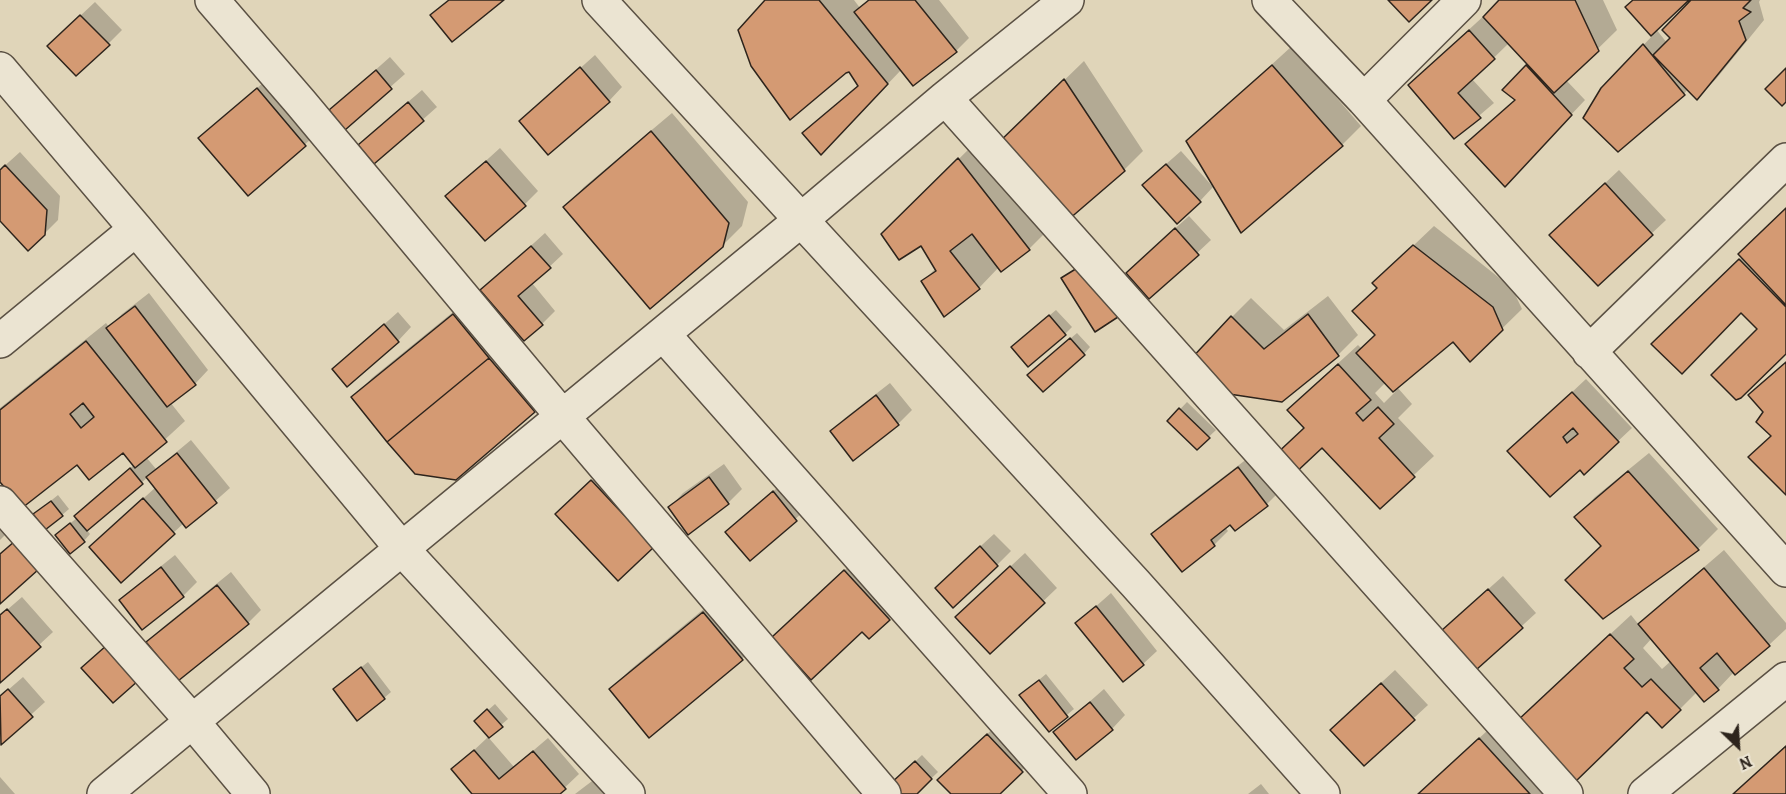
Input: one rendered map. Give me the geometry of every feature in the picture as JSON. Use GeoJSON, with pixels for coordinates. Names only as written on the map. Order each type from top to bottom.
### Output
{"type":"FeatureCollection","features":[{"type":"Feature","properties":{"kind":"street"},"geometry":{"type":"LineString","coordinates":[[212,0],[884,794]]}},
{"type":"Feature","properties":{"kind":"street"},"geometry":{"type":"LineString","coordinates":[[599,0],[1135,583],[1323,794]]}},
{"type":"Feature","properties":{"kind":"street"},"geometry":{"type":"LineString","coordinates":[[104,794],[563,417],[945,98],[1067,0]]}},
{"type":"Feature","properties":{"kind":"street"},"geometry":{"type":"LineString","coordinates":[[1269,0],[1364,100],[1786,570]]}},
{"type":"Feature","properties":{"kind":"street"},"geometry":{"type":"LineString","coordinates":[[1364,100],[1464,0]]}},
{"type":"Feature","properties":{"kind":"street"},"geometry":{"type":"LineString","coordinates":[[0,69],[402,549],[628,794]]}},
{"type":"Feature","properties":{"kind":"street"},"geometry":{"type":"LineString","coordinates":[[945,98],[1566,794]]}},
{"type":"Feature","properties":{"kind":"street"},"geometry":{"type":"LineString","coordinates":[[1589,352],[1786,160]]}},
{"type":"Feature","properties":{"kind":"street"},"geometry":{"type":"LineString","coordinates":[[0,341],[136,229]]}},
{"type":"Feature","properties":{"kind":"street"},"geometry":{"type":"LineString","coordinates":[[663,334],[1070,794]]}},
{"type":"Feature","properties":{"kind":"street"},"geometry":{"type":"LineString","coordinates":[[0,503],[192,721],[253,794]]}},
{"type":"Feature","properties":{"kind":"street"},"geometry":{"type":"LineString","coordinates":[[1654,792],[1786,679]]}},
{"type":"Feature","properties":{"kind":"building"},"geometry":{"type":"Polygon","coordinates":[[[449,0],[504,0],[452,42],[430,15],[449,0]]]}},
{"type":"Feature","properties":{"kind":"building"},"geometry":{"type":"Polygon","coordinates":[[[765,0],[819,0],[888,84],[821,155],[802,133],[858,86],[849,72],[846,73],[790,120],[751,66],[738,30],[765,0]]]}},
{"type":"Feature","properties":{"kind":"building"},"geometry":{"type":"Polygon","coordinates":[[[869,0],[915,0],[957,52],[913,86],[854,12],[869,0]]]}},
{"type":"Feature","properties":{"kind":"building"},"geometry":{"type":"Polygon","coordinates":[[[1388,0],[1432,0],[1409,22],[1388,0]]]}},
{"type":"Feature","properties":{"kind":"building"},"geometry":{"type":"Polygon","coordinates":[[[1499,0],[1575,0],[1599,51],[1554,93],[1483,17],[1499,0]]]}},
{"type":"Feature","properties":{"kind":"building"},"geometry":{"type":"Polygon","coordinates":[[[1633,0],[1689,0],[1651,36],[1625,7],[1633,0]]]}},
{"type":"Feature","properties":{"kind":"building"},"geometry":{"type":"Polygon","coordinates":[[[1691,0],[1751,0],[1743,8],[1751,12],[1739,21],[1746,40],[1697,100],[1653,55],[1670,38],[1662,30],[1691,0]]]}},
{"type":"Feature","properties":{"kind":"building"},"geometry":{"type":"Polygon","coordinates":[[[80,15],[110,45],[76,76],[47,46],[80,15]]]}},
{"type":"Feature","properties":{"kind":"building"},"geometry":{"type":"Polygon","coordinates":[[[1469,30],[1495,59],[1458,93],[1481,118],[1454,139],[1408,85],[1469,30]]]}},
{"type":"Feature","properties":{"kind":"building"},"geometry":{"type":"Polygon","coordinates":[[[1643,44],[1685,95],[1618,152],[1583,118],[1601,88],[1643,44]]]}},
{"type":"Feature","properties":{"kind":"building"},"geometry":{"type":"Polygon","coordinates":[[[1272,65],[1343,146],[1241,233],[1186,141],[1272,65]]]}},
{"type":"Feature","properties":{"kind":"building"},"geometry":{"type":"Polygon","coordinates":[[[1526,65],[1572,115],[1505,187],[1465,144],[1515,100],[1502,90],[1526,65]]]}},
{"type":"Feature","properties":{"kind":"building"},"geometry":{"type":"Polygon","coordinates":[[[580,67],[610,102],[548,155],[519,121],[580,67]]]}},
{"type":"Feature","properties":{"kind":"building"},"geometry":{"type":"Polygon","coordinates":[[[1786,68],[1786,102],[1782,106],[1765,89],[1786,68]]]}},
{"type":"Feature","properties":{"kind":"building"},"geometry":{"type":"Polygon","coordinates":[[[376,70],[392,89],[345,130],[329,110],[376,70]]]}},
{"type":"Feature","properties":{"kind":"building"},"geometry":{"type":"Polygon","coordinates":[[[1064,79],[1125,171],[1068,220],[995,146],[1064,79]]]}},
{"type":"Feature","properties":{"kind":"building"},"geometry":{"type":"Polygon","coordinates":[[[257,88],[306,146],[248,196],[198,138],[257,88]]]}},
{"type":"Feature","properties":{"kind":"building"},"geometry":{"type":"Polygon","coordinates":[[[408,102],[424,121],[374,164],[358,145],[408,102]]]}},
{"type":"Feature","properties":{"kind":"building"},"geometry":{"type":"Polygon","coordinates":[[[651,131],[729,223],[723,247],[650,309],[563,207],[651,131]]]}},
{"type":"Feature","properties":{"kind":"building"},"geometry":{"type":"Polygon","coordinates":[[[958,158],[1030,250],[1001,272],[972,234],[950,251],[980,289],[944,317],[921,281],[936,271],[921,246],[899,260],[881,234],[958,158]]]}},
{"type":"Feature","properties":{"kind":"building"},"geometry":{"type":"Polygon","coordinates":[[[486,161],[526,206],[485,241],[445,196],[486,161]]]}},
{"type":"Feature","properties":{"kind":"building"},"geometry":{"type":"Polygon","coordinates":[[[1166,164],[1201,202],[1177,224],[1142,185],[1166,164]]]}},
{"type":"Feature","properties":{"kind":"building"},"geometry":{"type":"Polygon","coordinates":[[[5,165],[47,210],[45,235],[28,251],[0,221],[0,170],[5,165]]]}},
{"type":"Feature","properties":{"kind":"building"},"geometry":{"type":"Polygon","coordinates":[[[1605,183],[1653,235],[1598,286],[1549,235],[1605,183]]]}},
{"type":"Feature","properties":{"kind":"building"},"geometry":{"type":"Polygon","coordinates":[[[1786,208],[1786,305],[1738,254],[1786,208]]]}},
{"type":"Feature","properties":{"kind":"building"},"geometry":{"type":"Polygon","coordinates":[[[1175,228],[1199,255],[1149,299],[1126,273],[1175,228]]]}},
{"type":"Feature","properties":{"kind":"building"},"geometry":{"type":"Polygon","coordinates":[[[1413,245],[1493,307],[1503,330],[1470,362],[1453,342],[1393,392],[1356,353],[1375,335],[1352,311],[1377,288],[1372,283],[1413,245]]]}},
{"type":"Feature","properties":{"kind":"building"},"geometry":{"type":"Polygon","coordinates":[[[531,246],[551,268],[518,296],[543,325],[524,341],[480,290],[531,246]]]}},
{"type":"Feature","properties":{"kind":"building"},"geometry":{"type":"Polygon","coordinates":[[[1739,259],[1786,307],[1786,354],[1741,398],[1736,400],[1711,375],[1757,329],[1741,313],[1682,374],[1651,344],[1739,259]]]}},
{"type":"Feature","properties":{"kind":"building"},"geometry":{"type":"Polygon","coordinates":[[[1087,262],[1121,315],[1095,332],[1061,278],[1087,262]]]}},
{"type":"Feature","properties":{"kind":"building"},"geometry":{"type":"Polygon","coordinates":[[[135,306],[196,385],[167,407],[106,328],[135,306]]]}},
{"type":"Feature","properties":{"kind":"building"},"geometry":{"type":"Polygon","coordinates":[[[453,314],[489,358],[387,442],[351,397],[453,314]]]}},
{"type":"Feature","properties":{"kind":"building"},"geometry":{"type":"Polygon","coordinates":[[[1308,314],[1339,356],[1282,402],[1229,394],[1189,361],[1231,316],[1264,349],[1308,314]]]}},
{"type":"Feature","properties":{"kind":"building"},"geometry":{"type":"Polygon","coordinates":[[[1049,315],[1066,335],[1028,367],[1011,347],[1049,315]]]}},
{"type":"Feature","properties":{"kind":"building"},"geometry":{"type":"Polygon","coordinates":[[[384,324],[399,342],[347,387],[332,369],[384,324]]]}},
{"type":"Feature","properties":{"kind":"building"},"geometry":{"type":"Polygon","coordinates":[[[1070,338],[1085,355],[1043,392],[1027,375],[1070,338]]]}},
{"type":"Feature","properties":{"kind":"building"},"geometry":{"type":"Polygon","coordinates":[[[86,341],[167,442],[135,468],[123,453],[89,480],[77,465],[22,508],[0,482],[0,410],[86,341]],[[83,403],[70,414],[81,428],[94,417],[83,403]]]}},
{"type":"Feature","properties":{"kind":"building"},"geometry":{"type":"Polygon","coordinates":[[[489,358],[535,412],[456,480],[415,474],[387,442],[489,358]]]}},
{"type":"Feature","properties":{"kind":"building"},"geometry":{"type":"Polygon","coordinates":[[[1786,362],[1786,495],[1748,457],[1771,436],[1756,422],[1763,412],[1748,395],[1786,362]]]}},
{"type":"Feature","properties":{"kind":"building"},"geometry":{"type":"Polygon","coordinates":[[[1338,364],[1371,400],[1356,413],[1363,421],[1378,407],[1394,424],[1379,438],[1415,477],[1380,509],[1322,448],[1291,477],[1273,457],[1304,428],[1287,410],[1338,364]]]}},
{"type":"Feature","properties":{"kind":"building"},"geometry":{"type":"Polygon","coordinates":[[[1572,392],[1619,442],[1584,475],[1580,470],[1550,497],[1507,451],[1572,392]],[[1573,428],[1563,437],[1567,443],[1578,434],[1573,428]]]}},
{"type":"Feature","properties":{"kind":"building"},"geometry":{"type":"Polygon","coordinates":[[[876,395],[899,425],[853,461],[830,431],[876,395]]]}},
{"type":"Feature","properties":{"kind":"building"},"geometry":{"type":"Polygon","coordinates":[[[1179,408],[1210,438],[1197,450],[1167,421],[1179,408]]]}},
{"type":"Feature","properties":{"kind":"building"},"geometry":{"type":"Polygon","coordinates":[[[177,453],[217,503],[186,528],[146,477],[177,453]]]}},
{"type":"Feature","properties":{"kind":"building"},"geometry":{"type":"Polygon","coordinates":[[[1238,467],[1268,506],[1235,531],[1230,525],[1211,540],[1215,546],[1182,572],[1151,534],[1238,467]]]}},
{"type":"Feature","properties":{"kind":"building"},"geometry":{"type":"Polygon","coordinates":[[[130,468],[143,484],[87,531],[74,516],[130,468]]]}},
{"type":"Feature","properties":{"kind":"building"},"geometry":{"type":"Polygon","coordinates":[[[1628,471],[1699,550],[1603,619],[1565,580],[1601,546],[1574,517],[1628,471]]]}},
{"type":"Feature","properties":{"kind":"building"},"geometry":{"type":"Polygon","coordinates":[[[709,477],[729,504],[688,535],[668,507],[709,477]]]}},
{"type":"Feature","properties":{"kind":"building"},"geometry":{"type":"Polygon","coordinates":[[[591,480],[654,547],[618,581],[555,514],[591,480]]]}},
{"type":"Feature","properties":{"kind":"building"},"geometry":{"type":"Polygon","coordinates":[[[773,491],[797,521],[750,561],[725,532],[773,491]]]}},
{"type":"Feature","properties":{"kind":"building"},"geometry":{"type":"Polygon","coordinates":[[[143,498],[175,534],[121,583],[89,547],[143,498]]]}},
{"type":"Feature","properties":{"kind":"building"},"geometry":{"type":"Polygon","coordinates":[[[51,501],[63,516],[45,530],[33,514],[51,501]]]}},
{"type":"Feature","properties":{"kind":"building"},"geometry":{"type":"Polygon","coordinates":[[[70,523],[85,542],[70,554],[55,535],[70,523]]]}},
{"type":"Feature","properties":{"kind":"building"},"geometry":{"type":"Polygon","coordinates":[[[15,541],[39,569],[0,604],[0,554],[15,541]]]}},
{"type":"Feature","properties":{"kind":"building"},"geometry":{"type":"Polygon","coordinates":[[[980,546],[998,566],[953,608],[935,588],[980,546]]]}},
{"type":"Feature","properties":{"kind":"building"},"geometry":{"type":"Polygon","coordinates":[[[1010,566],[1045,603],[990,654],[955,617],[1010,566]]]}},
{"type":"Feature","properties":{"kind":"building"},"geometry":{"type":"Polygon","coordinates":[[[161,567],[184,597],[142,630],[119,600],[161,567]]]}},
{"type":"Feature","properties":{"kind":"building"},"geometry":{"type":"Polygon","coordinates":[[[1704,568],[1770,646],[1735,675],[1717,653],[1700,668],[1719,690],[1704,702],[1638,624],[1704,568]]]}},
{"type":"Feature","properties":{"kind":"building"},"geometry":{"type":"Polygon","coordinates":[[[844,570],[890,620],[869,639],[862,632],[811,680],[772,637],[844,570]]]}},
{"type":"Feature","properties":{"kind":"building"},"geometry":{"type":"Polygon","coordinates":[[[217,585],[249,624],[178,681],[146,642],[217,585]]]}},
{"type":"Feature","properties":{"kind":"building"},"geometry":{"type":"Polygon","coordinates":[[[1488,589],[1523,628],[1476,670],[1441,631],[1488,589]]]}},
{"type":"Feature","properties":{"kind":"building"},"geometry":{"type":"Polygon","coordinates":[[[1096,606],[1144,665],[1123,682],[1075,623],[1096,606]]]}},
{"type":"Feature","properties":{"kind":"building"},"geometry":{"type":"Polygon","coordinates":[[[7,609],[41,647],[0,683],[0,615],[7,609]]]}},
{"type":"Feature","properties":{"kind":"building"},"geometry":{"type":"Polygon","coordinates":[[[703,612],[743,660],[649,738],[609,689],[703,612]]]}},
{"type":"Feature","properties":{"kind":"building"},"geometry":{"type":"Polygon","coordinates":[[[1610,634],[1634,659],[1624,668],[1642,687],[1651,679],[1681,710],[1662,728],[1647,712],[1574,783],[1517,721],[1610,634]]]}},
{"type":"Feature","properties":{"kind":"building"},"geometry":{"type":"Polygon","coordinates":[[[107,645],[139,680],[113,703],[81,668],[107,645]]]}},
{"type":"Feature","properties":{"kind":"building"},"geometry":{"type":"Polygon","coordinates":[[[361,667],[385,699],[357,721],[333,689],[361,667]]]}},
{"type":"Feature","properties":{"kind":"building"},"geometry":{"type":"Polygon","coordinates":[[[1039,680],[1068,717],[1049,732],[1019,695],[1039,680]]]}},
{"type":"Feature","properties":{"kind":"building"},"geometry":{"type":"Polygon","coordinates":[[[1381,683],[1415,720],[1364,766],[1330,730],[1381,683]]]}},
{"type":"Feature","properties":{"kind":"building"},"geometry":{"type":"Polygon","coordinates":[[[8,689],[33,717],[1,745],[0,696],[8,689]]]}},
{"type":"Feature","properties":{"kind":"building"},"geometry":{"type":"Polygon","coordinates":[[[1090,702],[1113,730],[1076,760],[1053,732],[1090,702]]]}},
{"type":"Feature","properties":{"kind":"building"},"geometry":{"type":"Polygon","coordinates":[[[487,709],[503,727],[489,738],[474,721],[487,709]]]}},
{"type":"Feature","properties":{"kind":"building"},"geometry":{"type":"Polygon","coordinates":[[[987,734],[1023,772],[1000,794],[951,794],[937,780],[987,734]]]}},
{"type":"Feature","properties":{"kind":"building"},"geometry":{"type":"Polygon","coordinates":[[[1479,738],[1530,794],[1418,794],[1479,738]]]}},
{"type":"Feature","properties":{"kind":"building"},"geometry":{"type":"Polygon","coordinates":[[[1786,746],[1786,794],[1733,794],[1786,746]]]}},
{"type":"Feature","properties":{"kind":"building"},"geometry":{"type":"Polygon","coordinates":[[[474,750],[499,779],[533,751],[566,789],[560,794],[472,794],[451,769],[474,750]]]}},
{"type":"Feature","properties":{"kind":"building"},"geometry":{"type":"Polygon","coordinates":[[[915,761],[932,779],[917,794],[899,794],[890,784],[915,761]]]}}]}
